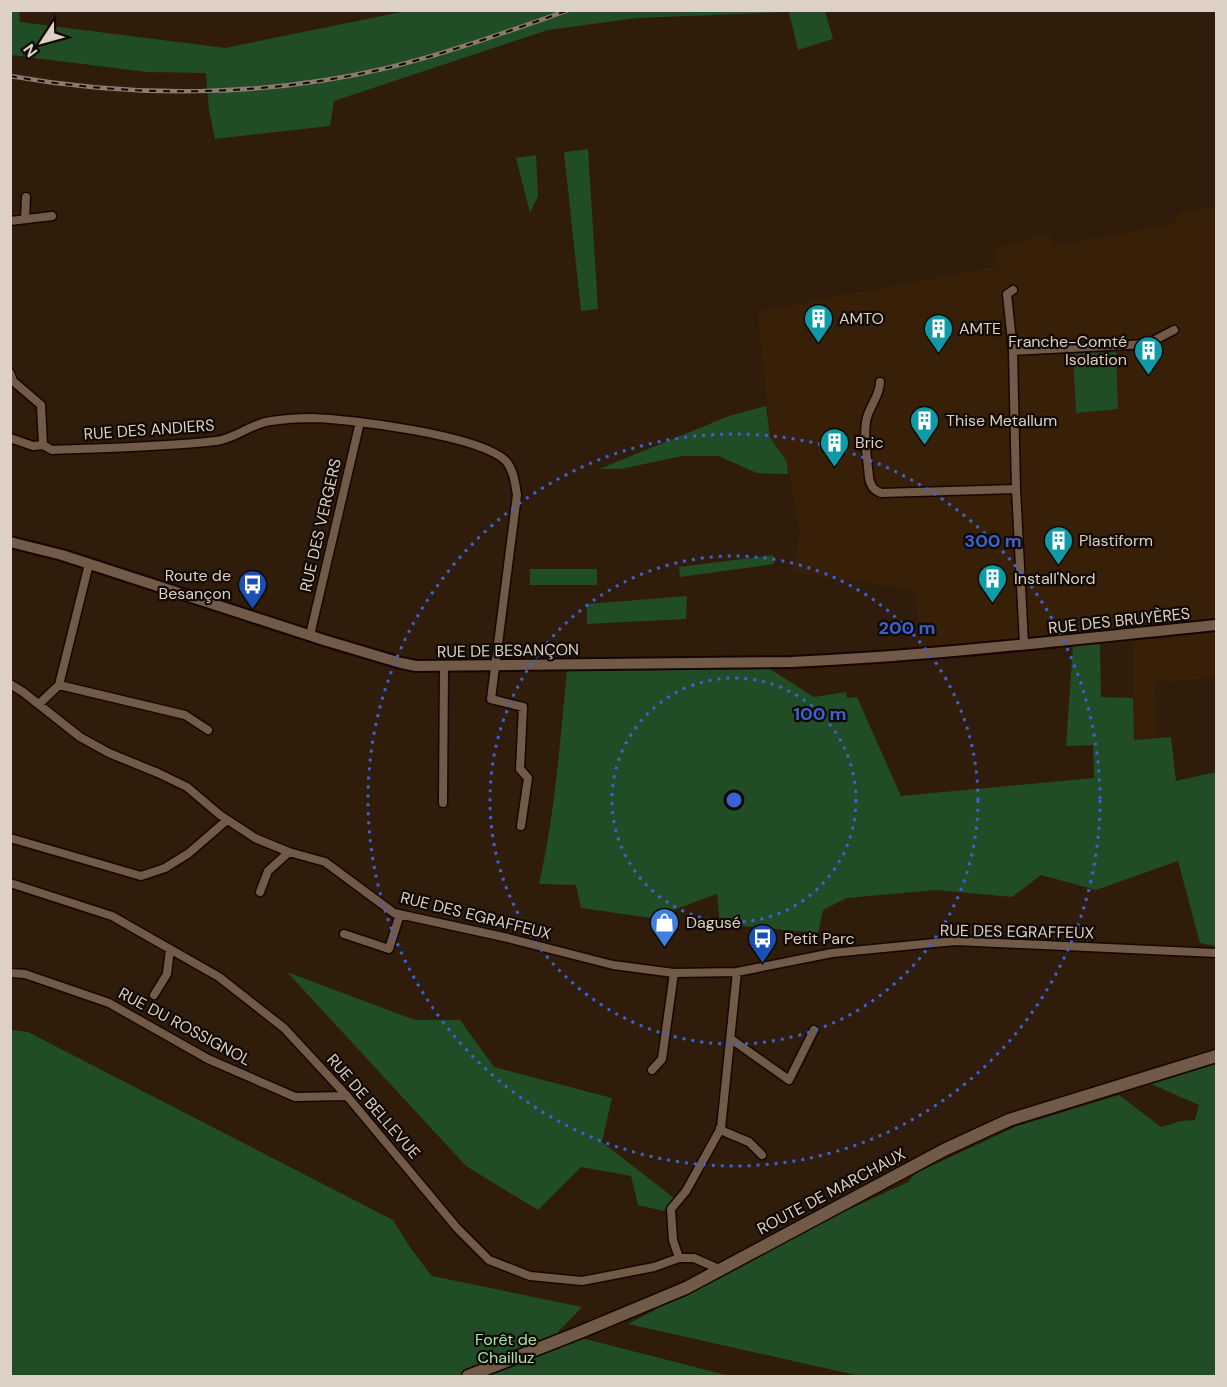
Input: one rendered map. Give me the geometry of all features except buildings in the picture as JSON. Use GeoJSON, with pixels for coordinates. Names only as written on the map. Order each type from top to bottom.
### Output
{"type":"FeatureCollection","features":[{"type":"Feature","properties":{"kind":"main road","name":"ROUTE DE MARCHAUX"},"geometry":{"type":"LineString","coordinates":[[468,1377],[686,1288],[944,1150],[1009,1120],[1216,1056]]}},
{"type":"Feature","properties":{"kind":"street"},"geometry":{"type":"LineString","coordinates":[[25,219],[26,197]]}},
{"type":"Feature","properties":{"kind":"street"},"geometry":{"type":"LineString","coordinates":[[10,221],[52,216]]}},
{"type":"Feature","properties":{"kind":"street"},"geometry":{"type":"LineString","coordinates":[[1013,290],[1007,294],[1016,351],[1016,489],[1024,644]]}},
{"type":"Feature","properties":{"kind":"street"},"geometry":{"type":"LineString","coordinates":[[1016,351],[1147,344],[1174,330]]}},
{"type":"Feature","properties":{"kind":"street"},"geometry":{"type":"LineString","coordinates":[[10,373],[13,381],[41,405],[43,445]]}},
{"type":"Feature","properties":{"kind":"street"},"geometry":{"type":"LineString","coordinates":[[880,382],[880,390],[871,405],[865,424],[870,486],[875,490],[881,494],[1016,489]]}},
{"type":"Feature","properties":{"kind":"street","name":"RUE DES ANDIERS"},"geometry":{"type":"LineString","coordinates":[[10,438],[33,446],[43,445],[52,450],[149,446],[219,441],[268,421],[312,418],[360,422],[411,430],[471,444],[498,455],[507,462],[514,476],[517,495],[491,699],[523,707],[520,769],[528,778],[521,826]]}},
{"type":"Feature","properties":{"kind":"street","name":"RUE DES VERGERS"},"geometry":{"type":"LineString","coordinates":[[310,635],[360,422]]}},
{"type":"Feature","properties":{"kind":"street","name":"RUE DE BESANÇON"},"geometry":{"type":"LineString","coordinates":[[10,542],[89,564],[401,663],[444,666],[791,662],[919,655],[1024,644]]}},
{"type":"Feature","properties":{"kind":"street"},"geometry":{"type":"LineString","coordinates":[[39,704],[59,685],[89,564]]}},
{"type":"Feature","properties":{"kind":"street","name":"RUE DES BRUYÈRES"},"geometry":{"type":"LineString","coordinates":[[1024,644],[1216,625]]}},
{"type":"Feature","properties":{"kind":"street"},"geometry":{"type":"LineString","coordinates":[[443,803],[444,666]]}},
{"type":"Feature","properties":{"kind":"street","name":"RUE DES EGRAFFEUX"},"geometry":{"type":"LineString","coordinates":[[10,684],[80,737],[109,753],[187,787],[227,820],[255,838],[289,852],[325,862],[394,913],[508,938],[613,965],[674,973],[737,972],[832,953],[955,941],[1216,953]]}},
{"type":"Feature","properties":{"kind":"street"},"geometry":{"type":"LineString","coordinates":[[59,685],[185,715],[208,730]]}},
{"type":"Feature","properties":{"kind":"street"},"geometry":{"type":"LineString","coordinates":[[10,838],[141,876],[165,868],[189,853],[227,820]]}},
{"type":"Feature","properties":{"kind":"street"},"geometry":{"type":"LineString","coordinates":[[260,892],[268,871],[289,852]]}},
{"type":"Feature","properties":{"kind":"street","name":"RUE DE BELLEVUE"},"geometry":{"type":"LineString","coordinates":[[10,883],[112,916],[219,978],[284,1028],[347,1096],[457,1227],[489,1260],[530,1276],[582,1281],[654,1267],[679,1258]]}},
{"type":"Feature","properties":{"kind":"street"},"geometry":{"type":"LineString","coordinates":[[344,934],[389,949],[400,914]]}},
{"type":"Feature","properties":{"kind":"street"},"geometry":{"type":"LineString","coordinates":[[154,995],[167,974],[170,949]]}},
{"type":"Feature","properties":{"kind":"street"},"geometry":{"type":"LineString","coordinates":[[719,1269],[694,1258],[679,1258],[673,1240],[671,1209],[686,1191],[720,1128],[737,972]]}},
{"type":"Feature","properties":{"kind":"street","name":"RUE DU ROSSIGNOL"},"geometry":{"type":"LineString","coordinates":[[10,973],[25,974],[109,1003],[208,1059],[295,1097],[347,1096]]}},
{"type":"Feature","properties":{"kind":"street"},"geometry":{"type":"LineString","coordinates":[[652,1071],[662,1059],[674,973]]}},
{"type":"Feature","properties":{"kind":"street"},"geometry":{"type":"LineString","coordinates":[[731,1039],[789,1080],[814,1030]]}},
{"type":"Feature","properties":{"kind":"street"},"geometry":{"type":"LineString","coordinates":[[720,1128],[749,1142],[762,1155]]}},
{"type":"Feature","properties":{"kind":"shaded area"},"geometry":{"type":"Polygon","coordinates":[[[1216,207],[1216,678],[1155,682],[1157,737],[1133,740],[1133,642],[922,659],[915,589],[792,573],[796,561],[799,531],[787,462],[770,437],[758,311],[995,267],[995,248],[1049,234],[1055,246],[1172,224],[1181,212],[1216,207]]]}},
{"type":"Feature","properties":{"kind":"green space"},"geometry":{"type":"Polygon","coordinates":[[[11,10],[19,11],[20,22],[225,48],[406,11],[825,11],[833,39],[798,50],[789,12],[637,18],[548,30],[334,101],[330,126],[215,139],[209,110],[206,73],[147,72],[11,55],[11,10]]]}},
{"type":"Feature","properties":{"kind":"green space"},"geometry":{"type":"Polygon","coordinates":[[[588,149],[598,309],[581,311],[564,152],[588,149]]]}},
{"type":"Feature","properties":{"kind":"green space"},"geometry":{"type":"Polygon","coordinates":[[[536,155],[538,196],[530,213],[516,158],[536,155]]]}},
{"type":"Feature","properties":{"kind":"green space"},"geometry":{"type":"Polygon","coordinates":[[[1116,352],[1118,409],[1076,413],[1073,354],[1116,352]]]}},
{"type":"Feature","properties":{"kind":"green space"},"geometry":{"type":"Polygon","coordinates":[[[766,406],[770,437],[787,462],[788,474],[757,473],[718,456],[682,456],[621,469],[599,469],[729,416],[766,406]]]}},
{"type":"Feature","properties":{"kind":"green space"},"geometry":{"type":"Polygon","coordinates":[[[773,555],[774,564],[680,577],[679,567],[773,555]]]}},
{"type":"Feature","properties":{"kind":"green space"},"geometry":{"type":"Polygon","coordinates":[[[530,569],[597,569],[597,585],[530,585],[530,569]]]}},
{"type":"Feature","properties":{"kind":"green space"},"geometry":{"type":"Polygon","coordinates":[[[687,596],[686,619],[587,624],[587,604],[687,596]]]}},
{"type":"Feature","properties":{"kind":"green space"},"geometry":{"type":"Polygon","coordinates":[[[1100,643],[1101,697],[1133,698],[1134,740],[1171,737],[1176,781],[1216,772],[1216,946],[1200,943],[1178,861],[1096,890],[1041,875],[1012,897],[936,890],[847,898],[823,910],[818,933],[720,924],[717,894],[651,918],[581,908],[576,885],[539,884],[553,804],[567,670],[770,669],[814,697],[846,692],[847,698],[857,697],[901,796],[1094,778],[1093,745],[1066,746],[1073,645],[1100,643]]]}},
{"type":"Feature","properties":{"kind":"green space"},"geometry":{"type":"Polygon","coordinates":[[[287,972],[415,1020],[460,1020],[494,1067],[612,1098],[602,1142],[674,1198],[664,1211],[638,1205],[631,1176],[581,1167],[538,1210],[466,1166],[287,972]]]}},
{"type":"Feature","properties":{"kind":"green space","name":"Forêt de Chailluz"},"geometry":{"type":"Polygon","coordinates":[[[11,1030],[28,1032],[393,1220],[411,1249],[432,1276],[582,1307],[558,1332],[730,1376],[11,1376],[11,1030]]]}},
{"type":"Feature","properties":{"kind":"green space"},"geometry":{"type":"Polygon","coordinates":[[[1216,1064],[1216,1376],[860,1376],[628,1324],[828,1219],[908,1182],[916,1173],[1017,1126],[1119,1095],[1161,1127],[1181,1121],[1195,1120],[1199,1105],[1151,1084],[1216,1064]]]}},
{"type":"Feature","properties":{"kind":"railway"},"geometry":{"type":"LineString","coordinates":[[10,76],[57,83],[151,91],[199,91],[294,85],[341,78],[433,56],[569,10]]}},
{"type":"Feature","properties":{"kind":"place","name":"AMTO"},"geometry":{"type":"Point","coordinates":[818,344]}},
{"type":"Feature","properties":{"kind":"place","name":"AMTE"},"geometry":{"type":"Point","coordinates":[938,354]}},
{"type":"Feature","properties":{"kind":"place","name":"Franche-Comté Isolation"},"geometry":{"type":"Point","coordinates":[1148,376]}},
{"type":"Feature","properties":{"kind":"place","name":"Thise Metallum"},"geometry":{"type":"Point","coordinates":[925,446]}},
{"type":"Feature","properties":{"kind":"place","name":"Bric"},"geometry":{"type":"Point","coordinates":[834,468]}},
{"type":"Feature","properties":{"kind":"place","name":"Plastiform"},"geometry":{"type":"Point","coordinates":[1058,566]}},
{"type":"Feature","properties":{"kind":"place","name":"Install'Nord"},"geometry":{"type":"Point","coordinates":[993,604]}},
{"type":"Feature","properties":{"kind":"place","name":"Route de Besançon"},"geometry":{"type":"Point","coordinates":[252,610]}},
{"type":"Feature","properties":{"kind":"place","name":"Dagusé"},"geometry":{"type":"Point","coordinates":[665,948]}},
{"type":"Feature","properties":{"kind":"place","name":"Petit Parc"},"geometry":{"type":"Point","coordinates":[763,964]}}]}
